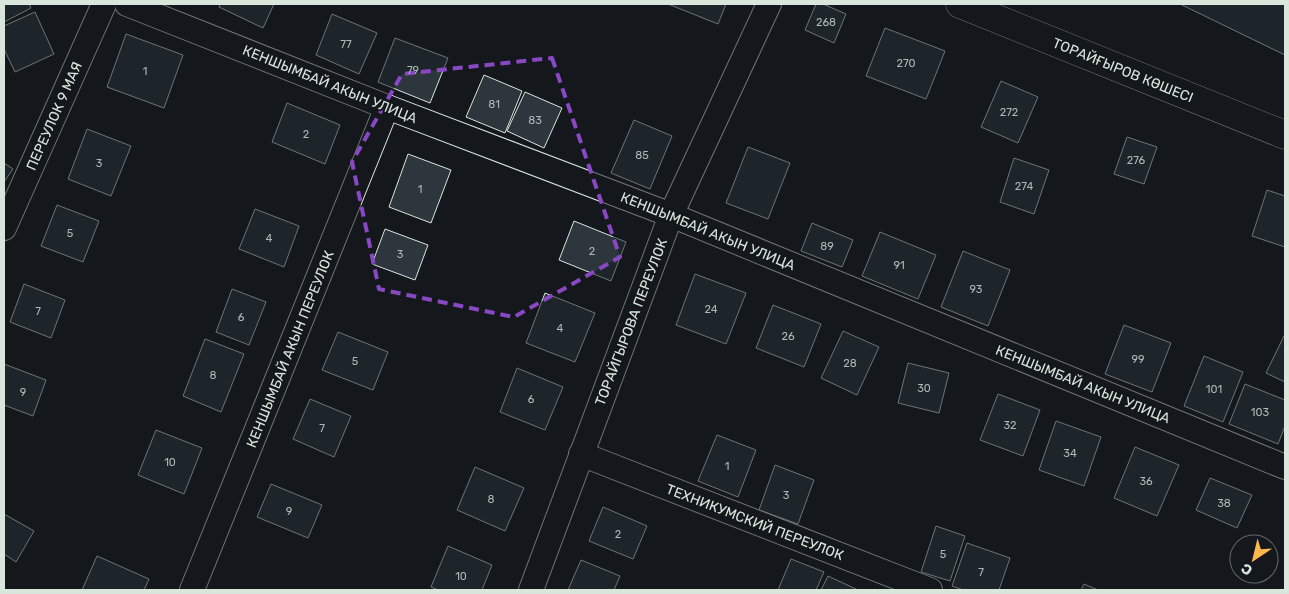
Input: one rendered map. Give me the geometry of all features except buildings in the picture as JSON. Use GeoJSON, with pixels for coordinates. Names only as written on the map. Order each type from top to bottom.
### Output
{"type":"FeatureCollection","features":[{"type":"Feature","properties":{"kind":"street","name":"ПЕРЕУЛОК 9 МАЯ"},"geometry":{"type":"LineString","coordinates":[[4,228],[104,4]]}},
{"type":"Feature","properties":{"kind":"street","name":"КЕНШЫМБАЙ АКЫН УЛИЦА"},"geometry":{"type":"LineString","coordinates":[[127,4],[387,107],[671,215],[1285,466]]}},
{"type":"Feature","properties":{"kind":"street","name":"ТОРАЙГЫРОВА ПЕРЕУЛОК"},"geometry":{"type":"LineString","coordinates":[[531,590],[671,215],[769,4]]}},
{"type":"Feature","properties":{"kind":"street","name":"ТОРАЙҒЫРОВ КӨШЕСІ"},"geometry":{"type":"LineString","coordinates":[[960,4],[1285,135]]}},
{"type":"Feature","properties":{"kind":"street","name":"КЕНШЫМБАЙ АКЫН ПЕРЕУЛОК"},"geometry":{"type":"LineString","coordinates":[[192,590],[387,107]]}},
{"type":"Feature","properties":{"kind":"street","name":"ТЕХНИКУМСКИЙ ПЕРЕУЛОК"},"geometry":{"type":"LineString","coordinates":[[581,454],[930,590]]}},
{"type":"Feature","properties":{"kind":"highlighted area"},"geometry":{"type":"Polygon","coordinates":[[[552,58],[620,257],[514,317],[379,289],[352,162],[402,74],[552,58]]]}}]}
